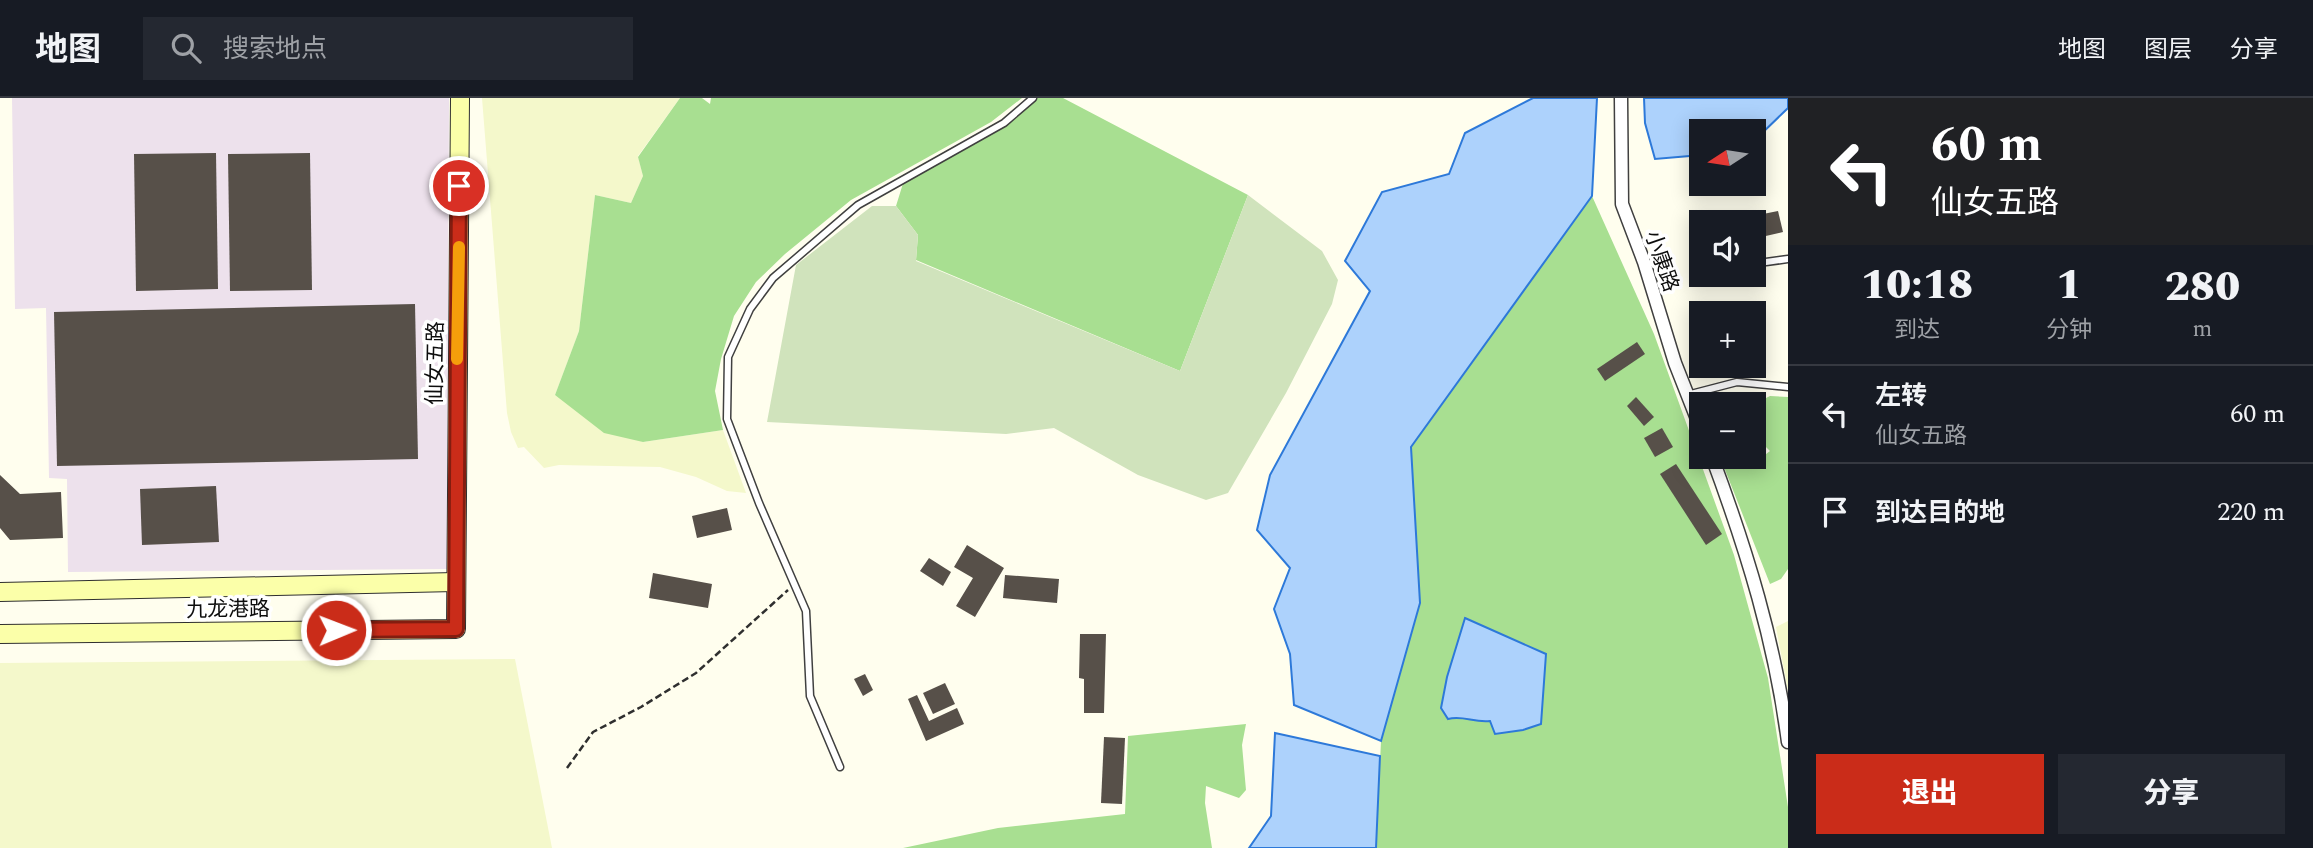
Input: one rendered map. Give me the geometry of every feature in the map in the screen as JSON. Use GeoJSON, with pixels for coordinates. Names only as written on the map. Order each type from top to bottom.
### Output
{"type":"FeatureCollection","features":[{"type":"Feature","properties":{"kind":"street","name":"仙女五路"},"geometry":{"type":"LineString","coordinates":[[452,98],[452,629]]}},
{"type":"Feature","properties":{"kind":"street","name":"仙女五路"},"geometry":{"type":"LineString","coordinates":[[451,582],[460,98]]}},
{"type":"Feature","properties":{"kind":"street","name":"小康路"},"geometry":{"type":"LineString","coordinates":[[1621,98],[1622,204],[1689,399]]}},
{"type":"Feature","properties":{"kind":"street"},"geometry":{"type":"LineString","coordinates":[[1716,469],[1741,536],[1766,621],[1782,697],[1788,742]]}},
{"type":"Feature","properties":{"kind":"street","name":"九龙港路"},"geometry":{"type":"LineString","coordinates":[[0,592],[451,582]]}},
{"type":"Feature","properties":{"kind":"street","name":"九龙港路"},"geometry":{"type":"LineString","coordinates":[[0,634],[452,629]]}},
{"type":"Feature","properties":{"kind":"lane"},"geometry":{"type":"LineString","coordinates":[[840,767],[810,696],[806,611],[758,503],[727,418],[728,357],[750,309],[773,278],[858,205],[1004,123],[1033,98]]}},
{"type":"Feature","properties":{"kind":"lane"},"geometry":{"type":"LineString","coordinates":[[1766,262],[1788,259]]}},
{"type":"Feature","properties":{"kind":"lane"},"geometry":{"type":"LineString","coordinates":[[1687,394],[1737,382],[1788,387]]}},
{"type":"Feature","properties":{"kind":"path"},"geometry":{"type":"LineString","coordinates":[[567,768],[593,732],[641,707],[696,673],[794,585]]}},
{"type":"Feature","properties":{"kind":"shaded area"},"geometry":{"type":"Polygon","coordinates":[[[12,98],[449,98],[447,569],[68,572],[67,479],[49,478],[46,308],[15,309],[12,98]]]}},
{"type":"Feature","properties":{"kind":"green space"},"geometry":{"type":"Polygon","coordinates":[[[482,98],[680,98],[638,156],[643,176],[631,203],[595,195],[579,331],[555,395],[643,442],[723,430],[746,493],[727,491],[696,477],[660,467],[559,465],[544,468],[524,447],[518,448],[507,413],[482,98]]]}},
{"type":"Feature","properties":{"kind":"green space"},"geometry":{"type":"Polygon","coordinates":[[[680,98],[702,98],[710,104],[711,98],[1022,98],[991,122],[851,200],[785,254],[756,282],[734,316],[721,359],[715,391],[723,430],[643,442],[604,433],[555,395],[579,331],[595,195],[631,203],[643,176],[638,157],[680,98]]]}},
{"type":"Feature","properties":{"kind":"green space"},"geometry":{"type":"Polygon","coordinates":[[[1033,98],[1063,98],[1248,195],[1180,371],[916,260],[918,235],[896,206],[905,177],[1004,123],[1033,98]]]}},
{"type":"Feature","properties":{"kind":"green space"},"geometry":{"type":"Polygon","coordinates":[[[1248,195],[1322,251],[1338,280],[1332,304],[1286,393],[1228,493],[1206,500],[1138,475],[1054,428],[1006,434],[767,422],[796,265],[872,206],[896,206],[918,235],[916,261],[1180,371],[1248,195]]]}},
{"type":"Feature","properties":{"kind":"green space"},"geometry":{"type":"Polygon","coordinates":[[[1592,196],[1654,334],[1689,431],[1689,469],[1703,469],[1734,555],[1768,678],[1788,807],[1788,848],[1376,848],[1381,741],[1420,603],[1411,447],[1592,196]]]}},
{"type":"Feature","properties":{"kind":"green space"},"geometry":{"type":"Polygon","coordinates":[[[1788,397],[1788,569],[1781,579],[1770,584],[1725,469],[1766,469],[1766,454],[1770,451],[1766,447],[1766,398],[1788,397]]]}},
{"type":"Feature","properties":{"kind":"green space"},"geometry":{"type":"Polygon","coordinates":[[[1788,621],[1788,691],[1776,627],[1788,621]]]}},
{"type":"Feature","properties":{"kind":"green space"},"geometry":{"type":"Polygon","coordinates":[[[515,659],[552,848],[0,848],[0,663],[515,659]]]}},
{"type":"Feature","properties":{"kind":"green space"},"geometry":{"type":"Polygon","coordinates":[[[1246,724],[1242,745],[1246,790],[1239,798],[1206,786],[1205,803],[1212,848],[903,848],[998,828],[1125,814],[1128,736],[1246,724]]]}},
{"type":"Feature","properties":{"kind":"water"},"geometry":{"type":"Polygon","coordinates":[[[1533,98],[1597,98],[1592,196],[1411,447],[1420,603],[1381,741],[1294,705],[1290,654],[1274,609],[1290,568],[1257,530],[1270,475],[1370,291],[1345,261],[1382,192],[1449,174],[1465,133],[1533,98]]]}},
{"type":"Feature","properties":{"kind":"water"},"geometry":{"type":"Polygon","coordinates":[[[1644,98],[1788,98],[1788,108],[1766,129],[1766,119],[1689,119],[1689,156],[1655,159],[1645,123],[1644,98]]]}},
{"type":"Feature","properties":{"kind":"water"},"geometry":{"type":"Polygon","coordinates":[[[1465,618],[1546,654],[1541,724],[1495,734],[1490,721],[1448,719],[1441,708],[1447,677],[1465,618]]]}},
{"type":"Feature","properties":{"kind":"water"},"geometry":{"type":"Polygon","coordinates":[[[1275,733],[1380,756],[1376,848],[1249,848],[1271,816],[1275,733]]]}},
{"type":"Feature","properties":{"kind":"building"},"geometry":{"type":"Polygon","coordinates":[[[216,153],[218,289],[136,291],[134,154],[216,153]]]}},
{"type":"Feature","properties":{"kind":"building"},"geometry":{"type":"Polygon","coordinates":[[[310,153],[312,290],[230,291],[228,154],[310,153]]]}},
{"type":"Feature","properties":{"kind":"building"},"geometry":{"type":"Polygon","coordinates":[[[1778,211],[1783,232],[1766,236],[1766,213],[1778,211]]]}},
{"type":"Feature","properties":{"kind":"building"},"geometry":{"type":"Polygon","coordinates":[[[415,304],[418,459],[57,466],[54,312],[415,304]]]}},
{"type":"Feature","properties":{"kind":"building"},"geometry":{"type":"Polygon","coordinates":[[[1637,342],[1645,354],[1605,381],[1597,369],[1637,342]]]}},
{"type":"Feature","properties":{"kind":"building"},"geometry":{"type":"Polygon","coordinates":[[[1636,397],[1654,417],[1644,426],[1627,406],[1636,397]]]}},
{"type":"Feature","properties":{"kind":"building"},"geometry":{"type":"Polygon","coordinates":[[[1662,428],[1673,447],[1655,457],[1644,438],[1662,428]]]}},
{"type":"Feature","properties":{"kind":"building"},"geometry":{"type":"Polygon","coordinates":[[[1676,464],[1722,534],[1706,545],[1660,474],[1676,464]]]}},
{"type":"Feature","properties":{"kind":"building"},"geometry":{"type":"Polygon","coordinates":[[[0,475],[20,494],[61,492],[63,538],[10,540],[0,528],[0,475]]]}},
{"type":"Feature","properties":{"kind":"building"},"geometry":{"type":"Polygon","coordinates":[[[216,486],[219,542],[142,545],[140,489],[216,486]]]}},
{"type":"Feature","properties":{"kind":"building"},"geometry":{"type":"Polygon","coordinates":[[[727,508],[732,530],[697,538],[692,516],[727,508]]]}},
{"type":"Feature","properties":{"kind":"building"},"geometry":{"type":"Polygon","coordinates":[[[967,545],[1004,568],[975,617],[956,606],[973,578],[954,567],[967,545]]]}},
{"type":"Feature","properties":{"kind":"building"},"geometry":{"type":"Polygon","coordinates":[[[929,558],[951,572],[943,586],[920,571],[929,558]]]}},
{"type":"Feature","properties":{"kind":"building"},"geometry":{"type":"Polygon","coordinates":[[[653,573],[712,584],[708,608],[649,598],[653,573]]]}},
{"type":"Feature","properties":{"kind":"building"},"geometry":{"type":"Polygon","coordinates":[[[1005,575],[1059,579],[1057,603],[1003,598],[1005,575]]]}},
{"type":"Feature","properties":{"kind":"building"},"geometry":{"type":"Polygon","coordinates":[[[1080,634],[1106,634],[1104,713],[1084,713],[1084,679],[1079,678],[1080,634]]]}},
{"type":"Feature","properties":{"kind":"building"},"geometry":{"type":"Polygon","coordinates":[[[865,674],[873,690],[863,696],[854,679],[865,674]]]}},
{"type":"Feature","properties":{"kind":"building"},"geometry":{"type":"Polygon","coordinates":[[[945,683],[955,704],[933,714],[923,693],[945,683]]]}},
{"type":"Feature","properties":{"kind":"building"},"geometry":{"type":"Polygon","coordinates":[[[917,695],[929,721],[957,708],[964,724],[926,741],[908,699],[917,695]]]}},
{"type":"Feature","properties":{"kind":"building"},"geometry":{"type":"Polygon","coordinates":[[[1104,737],[1125,738],[1122,804],[1101,803],[1104,737]]]}},
{"type":"Feature","properties":{"kind":"slow traffic"},"geometry":{"type":"LineString","coordinates":[[457,359],[459,247]]}},
{"type":"Feature","properties":{"kind":"route"},"geometry":{"type":"LineString","coordinates":[[336,630],[456,629],[459,186]]}}]}
